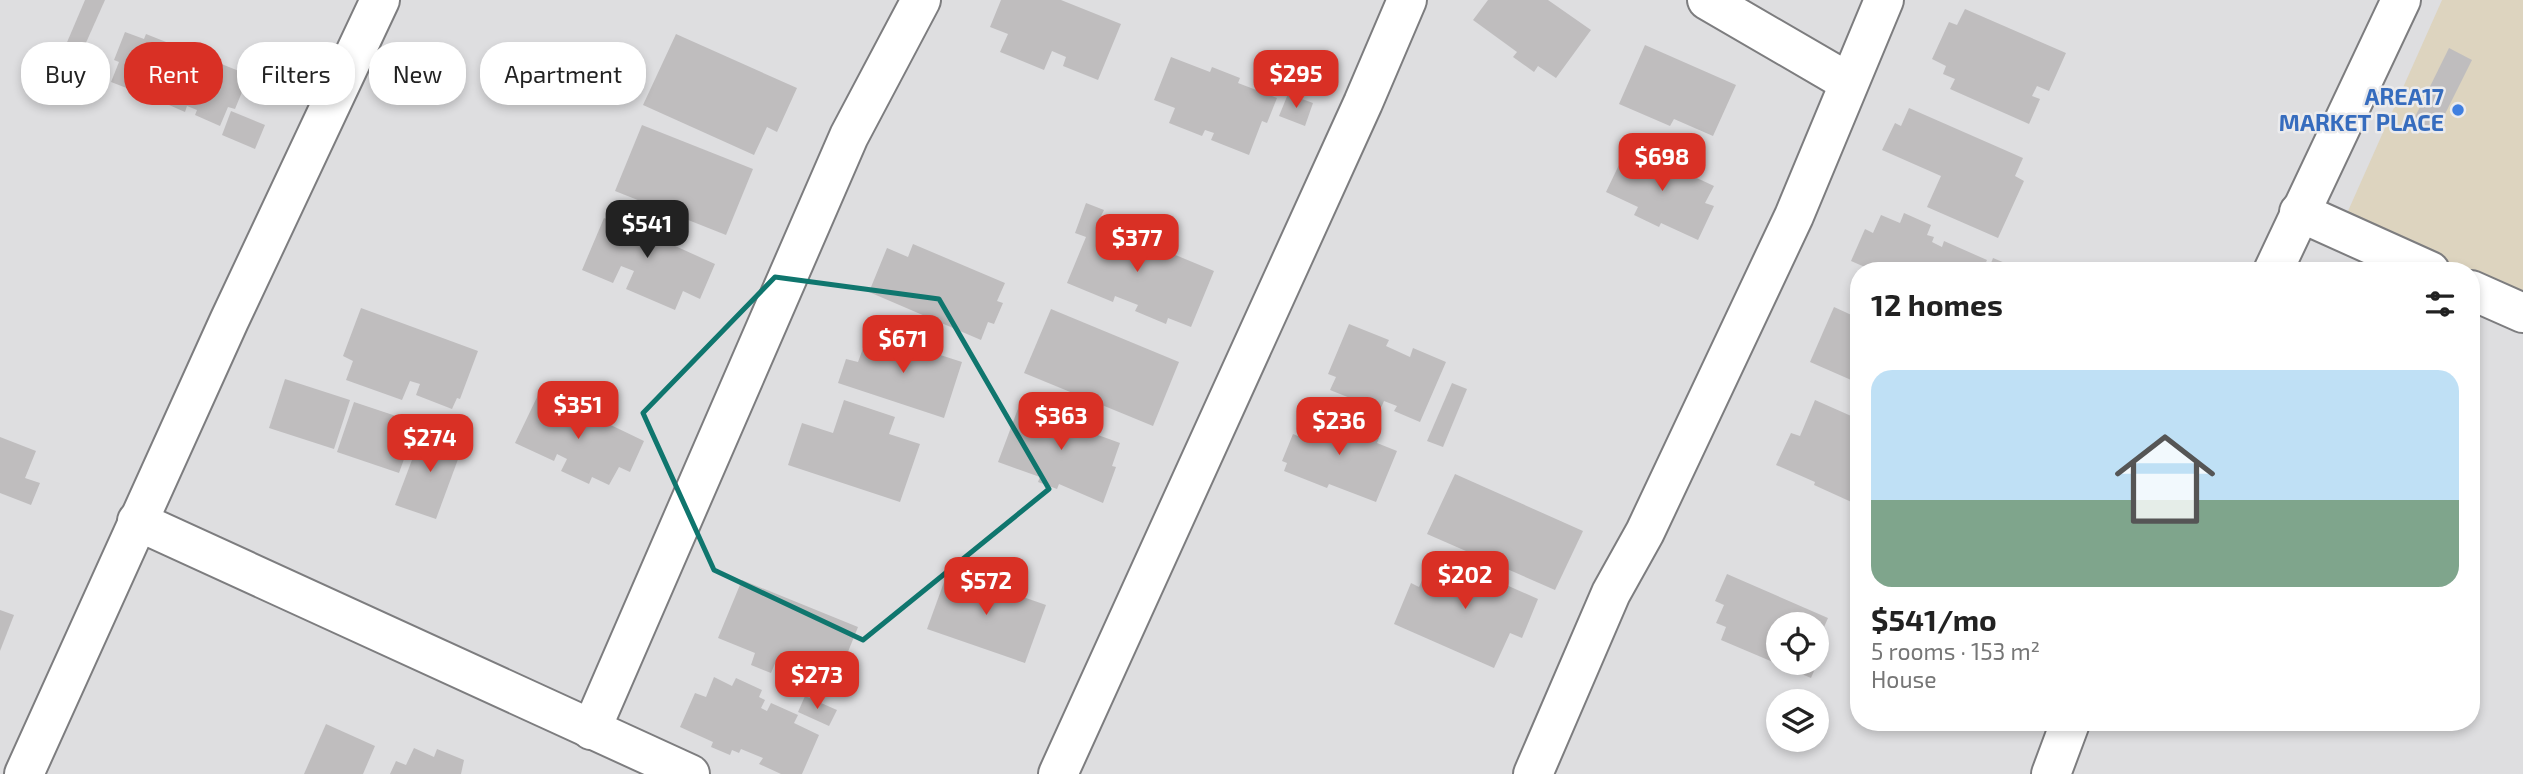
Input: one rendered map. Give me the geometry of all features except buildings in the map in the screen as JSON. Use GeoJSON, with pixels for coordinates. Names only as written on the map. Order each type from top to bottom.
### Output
{"type":"FeatureCollection","features":[{"type":"Feature","properties":{"kind":"street"},"geometry":{"type":"LineString","coordinates":[[24,774],[137,522],[380,0]]}},
{"type":"Feature","properties":{"kind":"street"},"geometry":{"type":"LineString","coordinates":[[591,730],[849,136],[921,0]]}},
{"type":"Feature","properties":{"kind":"street"},"geometry":{"type":"LineString","coordinates":[[1058,774],[1363,103],[1407,0]]}},
{"type":"Feature","properties":{"kind":"street"},"geometry":{"type":"LineString","coordinates":[[1707,0],[1848,82]]}},
{"type":"Feature","properties":{"kind":"street"},"geometry":{"type":"LineString","coordinates":[[1533,774],[1611,593],[1651,520],[1794,216],[1884,0]]}},
{"type":"Feature","properties":{"kind":"street"},"geometry":{"type":"LineString","coordinates":[[2277,262],[2401,0]]}},
{"type":"Feature","properties":{"kind":"street"},"geometry":{"type":"LineString","coordinates":[[2299,212],[2410,262]]}},
{"type":"Feature","properties":{"kind":"street"},"geometry":{"type":"LineString","coordinates":[[2480,294],[2523,313]]}},
{"type":"Feature","properties":{"kind":"street"},"geometry":{"type":"LineString","coordinates":[[137,522],[690,774]]}},
{"type":"Feature","properties":{"kind":"street"},"geometry":{"type":"LineString","coordinates":[[2051,774],[2067,731]]}},
{"type":"Feature","properties":{"kind":"highlighted area"},"geometry":{"type":"Polygon","coordinates":[[[775,277],[939,299],[1049,489],[863,640],[714,570],[643,413],[775,277]]]}},
{"type":"Feature","properties":{"kind":"shaded area","name":"AREA17 MARKET PLACE"},"geometry":{"type":"Polygon","coordinates":[[[2442,0],[2523,0],[2523,298],[2480,276],[2480,262],[2441,262],[2344,220],[2442,0]]]}},
{"type":"Feature","properties":{"kind":"place","name":"AREA17 MARKET PLACE"},"geometry":{"type":"Point","coordinates":[2458,110]}}]}
